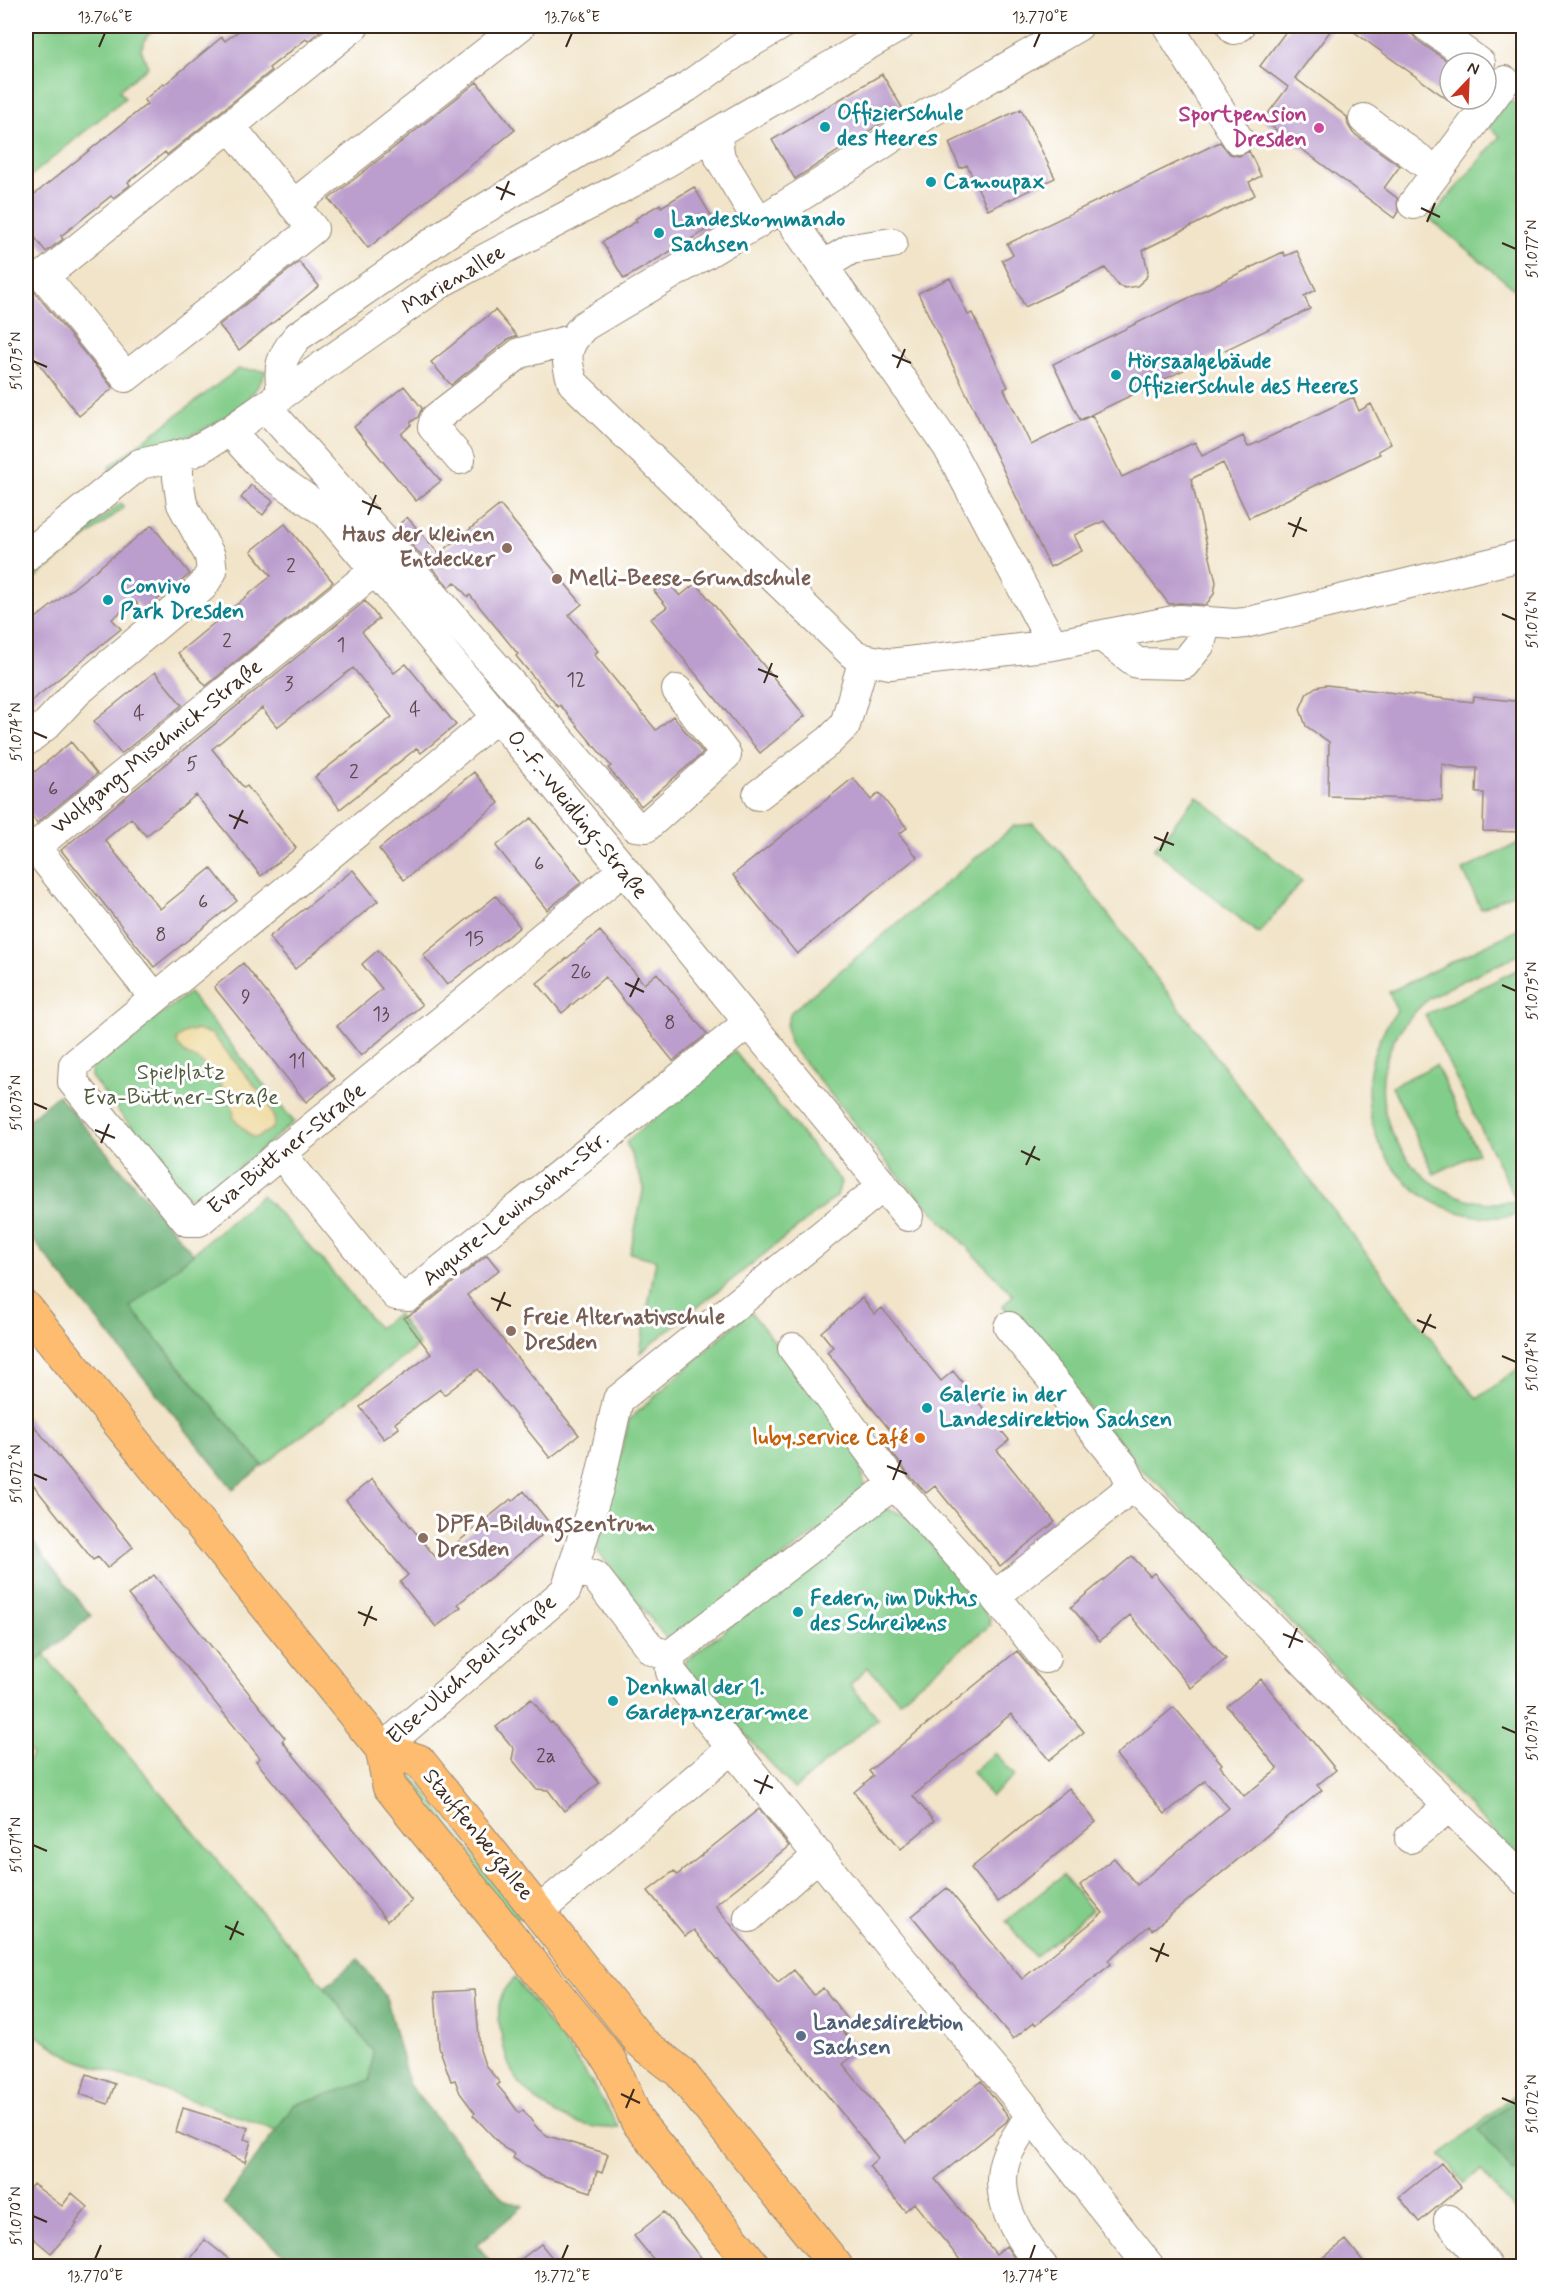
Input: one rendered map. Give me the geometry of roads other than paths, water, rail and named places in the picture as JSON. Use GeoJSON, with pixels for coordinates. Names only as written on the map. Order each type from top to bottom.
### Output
{"type":"FeatureCollection","features":[{"type":"Feature","properties":{"kind":"main road"},"geometry":{"type":"LineString","coordinates":[[26,1308],[381,1749]]}},
{"type":"Feature","properties":{"kind":"main road","name":"Stauffenbergallee"},"geometry":{"type":"LineString","coordinates":[[381,1749],[418,1761],[641,2042],[680,2072],[836,2266]]}},
{"type":"Feature","properties":{"kind":"main road","name":"Stauffenbergallee"},"geometry":{"type":"LineString","coordinates":[[381,1749],[389,1786],[611,2061],[637,2121],[754,2266]]}},
{"type":"Feature","properties":{"kind":"main road"},"geometry":{"type":"LineString","coordinates":[[641,2042],[665,2086],[810,2266]]}},
{"type":"Feature","properties":{"kind":"main road"},"geometry":{"type":"LineString","coordinates":[[611,2061],[651,2106],[779,2266]]}},
{"type":"Feature","properties":{"kind":"street"},"geometry":{"type":"LineString","coordinates":[[230,126],[313,229],[126,377],[44,276],[230,126],[354,26]]}},
{"type":"Feature","properties":{"kind":"street"},"geometry":{"type":"LineString","coordinates":[[293,205],[520,26]]}},
{"type":"Feature","properties":{"kind":"street"},"geometry":{"type":"LineString","coordinates":[[677,690],[726,755],[646,827],[635,826],[442,605],[273,400],[284,353],[297,337],[464,221],[687,87],[746,45],[779,26]]}},
{"type":"Feature","properties":{"kind":"street","name":"Marienallee"},"geometry":{"type":"LineString","coordinates":[[26,556],[140,464],[193,452],[230,431],[445,280],[632,182],[900,26]]}},
{"type":"Feature","properties":{"kind":"street"},"geometry":{"type":"LineString","coordinates":[[460,459],[433,427],[435,418],[520,353],[571,340],[585,326],[771,215],[927,114],[1078,26]]}},
{"type":"Feature","properties":{"kind":"street"},"geometry":{"type":"LineString","coordinates":[[1168,26],[1238,139]]}},
{"type":"Feature","properties":{"kind":"street"},"geometry":{"type":"LineString","coordinates":[[1232,26],[1234,29],[1239,26]]}},
{"type":"Feature","properties":{"kind":"street"},"geometry":{"type":"LineString","coordinates":[[1427,26],[1463,51]]}},
{"type":"Feature","properties":{"kind":"street"},"geometry":{"type":"LineString","coordinates":[[1413,204],[1505,81]]}},
{"type":"Feature","properties":{"kind":"street"},"geometry":{"type":"LineString","coordinates":[[1364,119],[1437,172]]}},
{"type":"Feature","properties":{"kind":"street"},"geometry":{"type":"LineString","coordinates":[[716,133],[720,158],[771,215],[824,266],[948,447],[1053,645]]}},
{"type":"Feature","properties":{"kind":"street"},"geometry":{"type":"LineString","coordinates":[[824,266],[851,249],[892,243]]}},
{"type":"Feature","properties":{"kind":"street"},"geometry":{"type":"LineString","coordinates":[[571,340],[566,362],[573,382],[853,654],[864,659],[890,664],[1053,645],[1103,637],[1179,620],[1245,623],[1524,554]]}},
{"type":"Feature","properties":{"kind":"street","name":"O.-F.-Weidling-Straße"},"geometry":{"type":"LineString","coordinates":[[230,431],[265,470],[328,514],[908,1216]]}},
{"type":"Feature","properties":{"kind":"street"},"geometry":{"type":"LineString","coordinates":[[26,741],[78,691],[202,587],[212,571],[210,556],[183,504],[178,478],[178,455]]}},
{"type":"Feature","properties":{"kind":"street","name":"Wolfgang-Mischnick-Straße"},"geometry":{"type":"LineString","coordinates":[[155,998],[34,847],[374,571]]}},
{"type":"Feature","properties":{"kind":"street"},"geometry":{"type":"LineString","coordinates":[[1103,637],[1137,663],[1184,664],[1200,644],[1206,622]]}},
{"type":"Feature","properties":{"kind":"street"},"geometry":{"type":"LineString","coordinates":[[758,795],[829,741],[845,725],[864,659]]}},
{"type":"Feature","properties":{"kind":"street","name":"Eva-Büttner-Straße"},"geometry":{"type":"LineString","coordinates":[[497,717],[74,1065],[73,1082],[187,1221],[199,1221],[623,870]]}},
{"type":"Feature","properties":{"kind":"street","name":"Auguste-Lewinsohn-Str."},"geometry":{"type":"LineString","coordinates":[[280,1153],[396,1295],[409,1296],[748,1023]]}},
{"type":"Feature","properties":{"kind":"street","name":"Else-Ulich-Beil-Straße"},"geometry":{"type":"LineString","coordinates":[[381,1749],[566,1590],[598,1489],[618,1400],[882,1187]]}},
{"type":"Feature","properties":{"kind":"street"},"geometry":{"type":"LineString","coordinates":[[1010,1327],[1123,1466],[1133,1486],[1370,1729],[1524,1880]]}},
{"type":"Feature","properties":{"kind":"street"},"geometry":{"type":"LineString","coordinates":[[793,1348],[894,1484],[995,1596],[1045,1658]]}},
{"type":"Feature","properties":{"kind":"street"},"geometry":{"type":"LineString","coordinates":[[669,1656],[894,1484]]}},
{"type":"Feature","properties":{"kind":"street"},"geometry":{"type":"LineString","coordinates":[[995,1596],[1133,1486]]}},
{"type":"Feature","properties":{"kind":"street"},"geometry":{"type":"LineString","coordinates":[[573,1568],[595,1576],[652,1650],[669,1656]]}},
{"type":"Feature","properties":{"kind":"street"},"geometry":{"type":"LineString","coordinates":[[669,1656],[671,1672],[1031,2114],[1149,2266]]}},
{"type":"Feature","properties":{"kind":"street"},"geometry":{"type":"LineString","coordinates":[[539,1911],[732,1748]]}},
{"type":"Feature","properties":{"kind":"street"},"geometry":{"type":"LineString","coordinates":[[1410,1838],[1449,1807]]}},
{"type":"Feature","properties":{"kind":"street"},"geometry":{"type":"LineString","coordinates":[[749,1917],[819,1855]]}},
{"type":"Feature","properties":{"kind":"street"},"geometry":{"type":"LineString","coordinates":[[1031,2114],[1007,2155],[1003,2168],[1004,2198],[1014,2226],[1042,2266]]}},
{"type":"Feature","properties":{"kind":"street"},"geometry":{"type":"LineString","coordinates":[[1449,2220],[1486,2266]]}},
{"type":"Feature","properties":{"kind":"place","name":"Offizierschule des Heeres"},"geometry":{"type":"Point","coordinates":[825,127]}},
{"type":"Feature","properties":{"kind":"place","name":"Sportpension Dresden"},"geometry":{"type":"Point","coordinates":[1319,128]}},
{"type":"Feature","properties":{"kind":"place","name":"Camoupax"},"geometry":{"type":"Point","coordinates":[931,182]}},
{"type":"Feature","properties":{"kind":"place","name":"Landeskommando Sachsen"},"geometry":{"type":"Point","coordinates":[659,233]}},
{"type":"Feature","properties":{"kind":"place","name":"Hörsaalgebäude Offizierschule des Heeres"},"geometry":{"type":"Point","coordinates":[1116,375]}},
{"type":"Feature","properties":{"kind":"place","name":"Haus der kleinen Entdecker"},"geometry":{"type":"Point","coordinates":[507,548]}},
{"type":"Feature","properties":{"kind":"place","name":"Melli-Beese-Grundschule"},"geometry":{"type":"Point","coordinates":[557,579]}},
{"type":"Feature","properties":{"kind":"place","name":"Convivo Park Dresden"},"geometry":{"type":"Point","coordinates":[108,600]}},
{"type":"Feature","properties":{"kind":"place","name":"Freie Alternativschule Dresden"},"geometry":{"type":"Point","coordinates":[511,1331]}},
{"type":"Feature","properties":{"kind":"place","name":"Galerie in der Landesdirektion Sachsen"},"geometry":{"type":"Point","coordinates":[927,1408]}},
{"type":"Feature","properties":{"kind":"place","name":"luby.service Café"},"geometry":{"type":"Point","coordinates":[920,1438]}},
{"type":"Feature","properties":{"kind":"place","name":"DPFA-Bildungszentrum Dresden"},"geometry":{"type":"Point","coordinates":[423,1538]}},
{"type":"Feature","properties":{"kind":"place","name":"Federn, im Duktus des Schreibens"},"geometry":{"type":"Point","coordinates":[798,1612]}},
{"type":"Feature","properties":{"kind":"place","name":"Denkmal der 1. Gardepanzerarmee"},"geometry":{"type":"Point","coordinates":[613,1701]}},
{"type":"Feature","properties":{"kind":"place","name":"Landesdirektion Sachsen"},"geometry":{"type":"Point","coordinates":[801,2036]}},
{"type":"Feature","properties":{"kind":"park label","name":"Spielplatz Eva-Büttner-Straße"},"geometry":{"type":"Point","coordinates":[181,1086]}}]}
